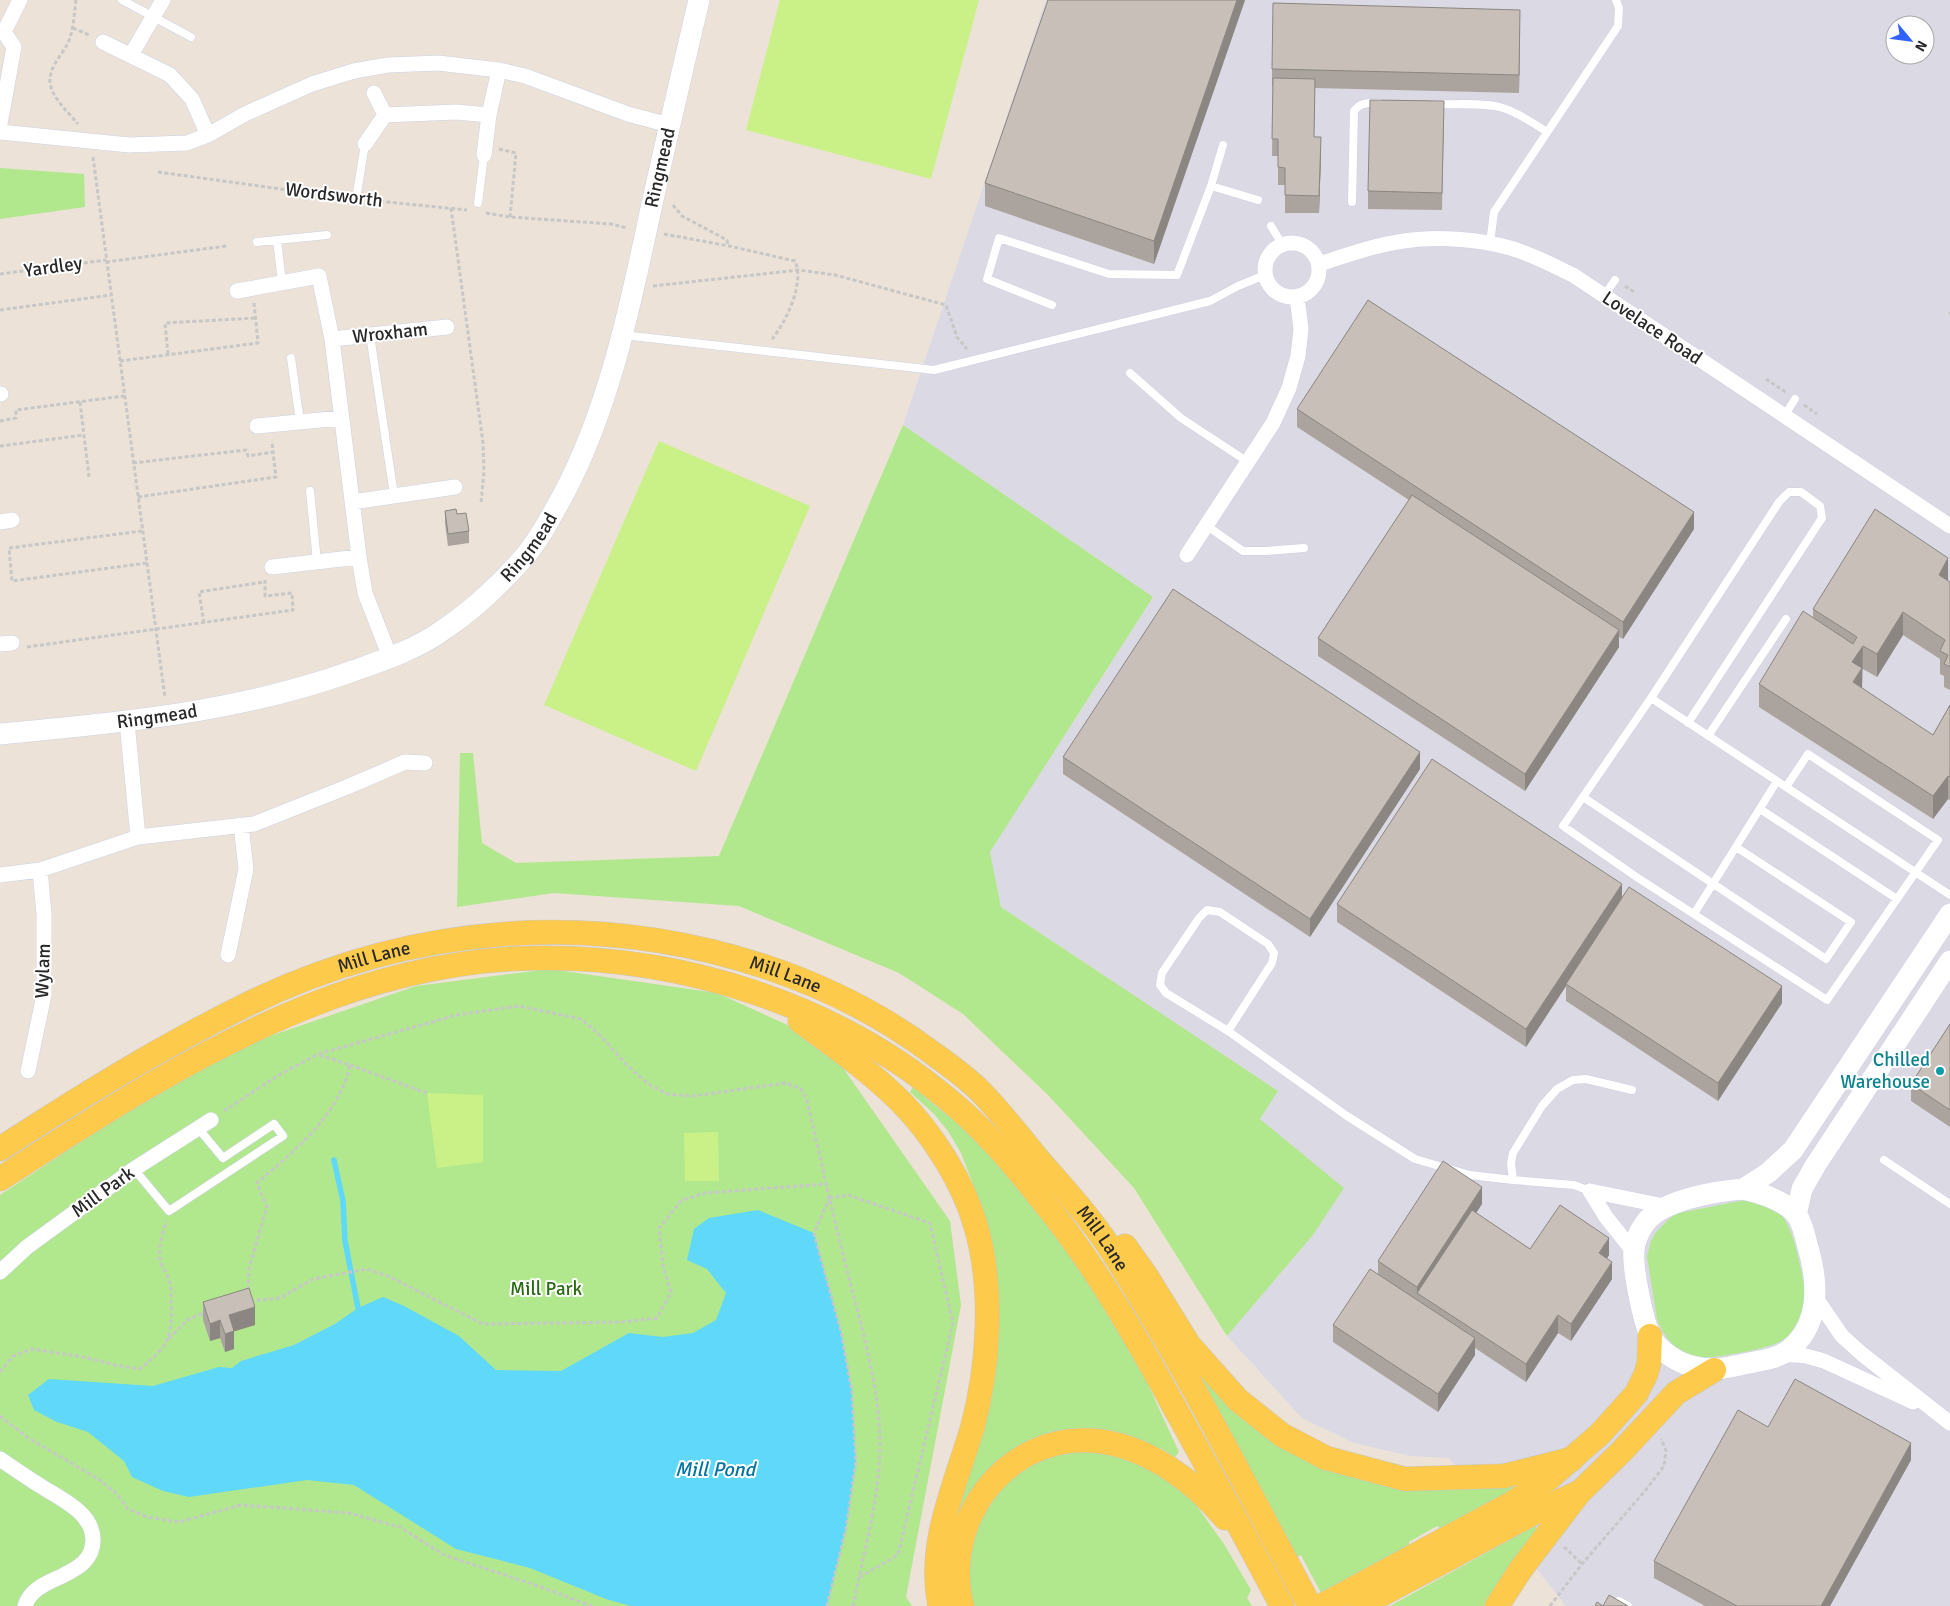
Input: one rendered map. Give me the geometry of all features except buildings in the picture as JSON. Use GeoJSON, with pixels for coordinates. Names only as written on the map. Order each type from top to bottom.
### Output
{"type":"FeatureCollection","features":[{"type":"Feature","properties":{"kind":"main road","name":"Mill Lane"},"geometry":{"type":"LineString","coordinates":[[0,1149],[145,1058],[251,1002],[293,984],[377,955],[419,944],[511,933],[554,932],[633,936],[703,949],[783,972],[826,989],[859,1005],[921,1044],[956,1070],[982,1093],[1085,1214],[1111,1250],[1204,1409],[1310,1606]]}},
{"type":"Feature","properties":{"kind":"main road","name":"Mill Lane"},"geometry":{"type":"LineString","coordinates":[[0,1179],[153,1083],[264,1025],[312,1005],[361,988],[419,972],[507,959],[576,959],[645,966],[681,972],[760,993],[831,1024],[915,1075],[965,1115],[1007,1158],[1070,1235],[1126,1320],[1282,1606]]}},
{"type":"Feature","properties":{"kind":"main road"},"geometry":{"type":"LineString","coordinates":[[760,993],[845,1053],[905,1106],[932,1138],[968,1203],[976,1226],[981,1249],[986,1296],[984,1371],[974,1419],[941,1531],[937,1577],[940,1606]]}},
{"type":"Feature","properties":{"kind":"main road"},"geometry":{"type":"LineString","coordinates":[[982,1093],[1036,1138],[1112,1227],[1147,1277],[1189,1345],[1238,1400],[1282,1435],[1326,1458],[1406,1480],[1504,1476],[1572,1459]]}},
{"type":"Feature","properties":{"kind":"main road"},"geometry":{"type":"LineString","coordinates":[[1321,1606],[1514,1502],[1547,1480],[1600,1434],[1636,1394],[1646,1374],[1649,1362],[1650,1336]]}},
{"type":"Feature","properties":{"kind":"main road"},"geometry":{"type":"LineString","coordinates":[[1497,1606],[1521,1569],[1579,1493],[1622,1451],[1676,1393],[1714,1370]]}},
{"type":"Feature","properties":{"kind":"main road"},"geometry":{"type":"LineString","coordinates":[[962,1606],[957,1586],[957,1571],[961,1540],[972,1510],[989,1484],[1001,1473],[1024,1457],[1056,1444],[1086,1440],[1099,1441],[1128,1448],[1161,1464],[1200,1491],[1257,1559]]}},
{"type":"Feature","properties":{"kind":"main road"},"geometry":{"type":"LineString","coordinates":[[1360,1606],[1532,1514],[1579,1493]]}},
{"type":"Feature","properties":{"kind":"street"},"geometry":{"type":"LineString","coordinates":[[0,124],[14,46],[2,32],[20,0]]}},
{"type":"Feature","properties":{"kind":"street"},"geometry":{"type":"LineString","coordinates":[[131,55],[163,0]]}},
{"type":"Feature","properties":{"kind":"street","name":"Ringmead"},"geometry":{"type":"LineString","coordinates":[[0,734],[127,722],[167,716],[222,707],[304,687],[390,657],[442,631],[474,606],[525,556],[552,515],[592,433],[635,286],[669,125],[699,0]]}},
{"type":"Feature","properties":{"kind":"street"},"geometry":{"type":"LineString","coordinates":[[103,42],[170,75],[192,99],[208,135]]}},
{"type":"Feature","properties":{"kind":"street"},"geometry":{"type":"LineString","coordinates":[[0,132],[129,145],[187,143],[208,135],[245,114],[312,84],[354,71],[388,65],[438,63],[499,70],[525,76],[628,114],[669,125]]}},
{"type":"Feature","properties":{"kind":"street"},"geometry":{"type":"LineString","coordinates":[[484,155],[488,115],[499,70]]}},
{"type":"Feature","properties":{"kind":"street"},"geometry":{"type":"LineString","coordinates":[[374,93],[385,115],[456,112],[488,115]]}},
{"type":"Feature","properties":{"kind":"street","name":"Wordsworth"},"geometry":{"type":"LineString","coordinates":[[365,144],[385,115]]}},
{"type":"Feature","properties":{"kind":"street","name":"Lovelace Road"},"geometry":{"type":"LineString","coordinates":[[1319,264],[1404,241],[1457,240],[1490,243],[1538,258],[1573,275],[1950,526]]}},
{"type":"Feature","properties":{"kind":"street"},"geometry":{"type":"LineString","coordinates":[[1298,242],[1305,245],[1316,256],[1319,264],[1320,272],[1317,281],[1305,294],[1297,297],[1283,296],[1276,292],[1271,288],[1265,275],[1266,260],[1270,253],[1282,244],[1298,242]]}},
{"type":"Feature","properties":{"kind":"street","name":"Wroxham"},"geometry":{"type":"LineString","coordinates":[[245,289],[319,276],[332,339],[365,593],[390,657]]}},
{"type":"Feature","properties":{"kind":"street"},"geometry":{"type":"LineString","coordinates":[[1187,555],[1273,423],[1289,388],[1298,356],[1301,329],[1297,297]]}},
{"type":"Feature","properties":{"kind":"street","name":"Wroxham"},"geometry":{"type":"LineString","coordinates":[[332,339],[447,327]]}},
{"type":"Feature","properties":{"kind":"street"},"geometry":{"type":"LineString","coordinates":[[264,425],[341,418]]}},
{"type":"Feature","properties":{"kind":"street"},"geometry":{"type":"LineString","coordinates":[[352,502],[455,487]]}},
{"type":"Feature","properties":{"kind":"street"},"geometry":{"type":"LineString","coordinates":[[272,566],[359,557]]}},
{"type":"Feature","properties":{"kind":"street"},"geometry":{"type":"LineString","coordinates":[[127,722],[138,836]]}},
{"type":"Feature","properties":{"kind":"street"},"geometry":{"type":"LineString","coordinates":[[0,875],[40,870],[138,836],[254,824],[405,762],[425,763]]}},
{"type":"Feature","properties":{"kind":"street"},"geometry":{"type":"LineString","coordinates":[[228,955],[246,869],[241,825]]}},
{"type":"Feature","properties":{"kind":"street","name":"Wylam"},"geometry":{"type":"LineString","coordinates":[[28,1071],[44,995],[44,914],[40,870]]}},
{"type":"Feature","properties":{"kind":"street"},"geometry":{"type":"LineString","coordinates":[[1743,1190],[1768,1173],[1793,1150],[1950,914]]}},
{"type":"Feature","properties":{"kind":"street"},"geometry":{"type":"LineString","coordinates":[[1664,1206],[1646,1222],[1633,1251],[1638,1290],[1650,1336],[1663,1350],[1679,1361],[1695,1367],[1714,1370],[1755,1362],[1783,1354],[1790,1350],[1804,1333],[1811,1318],[1816,1298],[1808,1246],[1796,1215],[1802,1189],[1815,1166],[1950,961]]}},
{"type":"Feature","properties":{"kind":"street","name":"Mill Park"},"geometry":{"type":"LineString","coordinates":[[0,1272],[27,1247],[134,1169],[204,1124]]}},
{"type":"Feature","properties":{"kind":"street"},"geometry":{"type":"LineString","coordinates":[[1590,1191],[1664,1206],[1731,1190],[1743,1190],[1766,1195],[1796,1215]]}},
{"type":"Feature","properties":{"kind":"street"},"geometry":{"type":"LineString","coordinates":[[1590,1191],[1606,1218],[1633,1251]]}},
{"type":"Feature","properties":{"kind":"street"},"geometry":{"type":"LineString","coordinates":[[1816,1298],[1842,1336],[1950,1423]]}},
{"type":"Feature","properties":{"kind":"street"},"geometry":{"type":"LineString","coordinates":[[1783,1354],[1806,1356],[1832,1365],[1935,1412]]}},
{"type":"Feature","properties":{"kind":"street"},"geometry":{"type":"LineString","coordinates":[[0,1459],[69,1504],[90,1524],[93,1536],[93,1546],[89,1557],[80,1566],[36,1589],[27,1599],[24,1606]]}},
{"type":"Feature","properties":{"kind":"lane"},"geometry":{"type":"LineString","coordinates":[[122,0],[191,37]]}},
{"type":"Feature","properties":{"kind":"lane"},"geometry":{"type":"LineString","coordinates":[[1490,243],[1494,212],[1618,26],[1619,8],[1616,0]]}},
{"type":"Feature","properties":{"kind":"lane"},"geometry":{"type":"LineString","coordinates":[[1352,202],[1354,111],[1359,105],[1366,103],[1384,103]]}},
{"type":"Feature","properties":{"kind":"lane"},"geometry":{"type":"LineString","coordinates":[[1422,104],[1490,105],[1502,107],[1524,117],[1547,132]]}},
{"type":"Feature","properties":{"kind":"lane","name":"Wordsworth"},"geometry":{"type":"LineString","coordinates":[[357,193],[365,144]]}},
{"type":"Feature","properties":{"kind":"lane"},"geometry":{"type":"LineString","coordinates":[[1052,304],[987,279],[999,238],[1109,274],[1177,275],[1211,186],[1223,145]]}},
{"type":"Feature","properties":{"kind":"lane"},"geometry":{"type":"LineString","coordinates":[[478,202],[484,155]]}},
{"type":"Feature","properties":{"kind":"lane"},"geometry":{"type":"LineString","coordinates":[[1211,186],[1258,200]]}},
{"type":"Feature","properties":{"kind":"lane"},"geometry":{"type":"LineString","coordinates":[[1271,226],[1282,244]]}},
{"type":"Feature","properties":{"kind":"lane"},"geometry":{"type":"LineString","coordinates":[[257,242],[326,235]]}},
{"type":"Feature","properties":{"kind":"lane"},"geometry":{"type":"LineString","coordinates":[[277,240],[282,282]]}},
{"type":"Feature","properties":{"kind":"lane"},"geometry":{"type":"LineString","coordinates":[[621,335],[934,370],[1210,301],[1238,286],[1265,275]]}},
{"type":"Feature","properties":{"kind":"lane"},"geometry":{"type":"LineString","coordinates":[[1604,296],[1615,280]]}},
{"type":"Feature","properties":{"kind":"lane"},"geometry":{"type":"LineString","coordinates":[[370,335],[394,495]]}},
{"type":"Feature","properties":{"kind":"lane"},"geometry":{"type":"LineString","coordinates":[[291,358],[300,422]]}},
{"type":"Feature","properties":{"kind":"lane"},"geometry":{"type":"LineString","coordinates":[[1130,373],[1181,418],[1248,462]]}},
{"type":"Feature","properties":{"kind":"lane"},"geometry":{"type":"LineString","coordinates":[[1785,415],[1795,399]]}},
{"type":"Feature","properties":{"kind":"lane"},"geometry":{"type":"LineString","coordinates":[[310,491],[317,562]]}},
{"type":"Feature","properties":{"kind":"lane"},"geometry":{"type":"LineString","coordinates":[[1688,723],[1822,518],[1820,506],[1801,492],[1788,492],[1779,502],[1651,698],[1563,826],[1827,1000],[1938,840],[1808,754],[1786,787]]}},
{"type":"Feature","properties":{"kind":"lane"},"geometry":{"type":"LineString","coordinates":[[1207,526],[1243,551],[1304,548]]}},
{"type":"Feature","properties":{"kind":"lane"},"geometry":{"type":"LineString","coordinates":[[1708,736],[1786,619]]}},
{"type":"Feature","properties":{"kind":"lane"},"geometry":{"type":"LineString","coordinates":[[1651,698],[1950,895]]}},
{"type":"Feature","properties":{"kind":"lane"},"geometry":{"type":"LineString","coordinates":[[1694,914],[1777,781]]}},
{"type":"Feature","properties":{"kind":"lane"},"geometry":{"type":"LineString","coordinates":[[1583,796],[1826,959],[1851,922],[1736,847]]}},
{"type":"Feature","properties":{"kind":"lane"},"geometry":{"type":"LineString","coordinates":[[1760,809],[1897,899]]}},
{"type":"Feature","properties":{"kind":"lane"},"geometry":{"type":"LineString","coordinates":[[1228,1031],[1272,964],[1274,953],[1268,944],[1220,912],[1208,910],[1199,918],[1162,973],[1160,985],[1166,993],[1228,1031],[1347,1116],[1415,1159],[1470,1175],[1574,1184],[1590,1191]]}},
{"type":"Feature","properties":{"kind":"lane"},"geometry":{"type":"LineString","coordinates":[[1513,1180],[1511,1163],[1513,1153],[1542,1106],[1557,1089],[1573,1080],[1586,1078],[1632,1090]]}},
{"type":"Feature","properties":{"kind":"lane"},"geometry":{"type":"LineString","coordinates":[[134,1169],[169,1211],[283,1136],[274,1124],[224,1158],[204,1124]]}},
{"type":"Feature","properties":{"kind":"lane"},"geometry":{"type":"LineString","coordinates":[[1884,1160],[1950,1204]]}},
{"type":"Feature","properties":{"kind":"lane"},"geometry":{"type":"LineString","coordinates":[[1618,1601],[1628,1606]]}},
{"type":"Feature","properties":{"kind":"path"},"geometry":{"type":"LineString","coordinates":[[76,0],[73,28],[68,43],[54,66],[50,82],[54,95],[82,128]]}},
{"type":"Feature","properties":{"kind":"path"},"geometry":{"type":"LineString","coordinates":[[498,141],[497,148],[516,153],[510,217]]}},
{"type":"Feature","properties":{"kind":"path"},"geometry":{"type":"LineString","coordinates":[[94,166],[167,716]]}},
{"type":"Feature","properties":{"kind":"path","name":"Wordsworth"},"geometry":{"type":"LineString","coordinates":[[158,172],[346,198]]}},
{"type":"Feature","properties":{"kind":"path","name":"Wordsworth"},"geometry":{"type":"LineString","coordinates":[[366,200],[468,210]]}},
{"type":"Feature","properties":{"kind":"path"},"geometry":{"type":"LineString","coordinates":[[674,201],[673,206],[682,216],[727,240],[729,246]]}},
{"type":"Feature","properties":{"kind":"path"},"geometry":{"type":"LineString","coordinates":[[451,208],[483,443],[484,471],[481,504]]}},
{"type":"Feature","properties":{"kind":"path"},"geometry":{"type":"LineString","coordinates":[[485,212],[510,217],[611,224],[627,228]]}},
{"type":"Feature","properties":{"kind":"path"},"geometry":{"type":"LineString","coordinates":[[664,234],[796,261],[799,270],[796,290],[788,312],[775,336],[763,351]]}},
{"type":"Feature","properties":{"kind":"path","name":"Yardley"},"geometry":{"type":"LineString","coordinates":[[0,274],[226,246]]}},
{"type":"Feature","properties":{"kind":"path"},"geometry":{"type":"LineString","coordinates":[[647,286],[799,270],[835,275],[946,305],[957,337],[969,352]]}},
{"type":"Feature","properties":{"kind":"path"},"geometry":{"type":"LineString","coordinates":[[120,361],[258,343],[255,318],[245,289]]}},
{"type":"Feature","properties":{"kind":"path"},"geometry":{"type":"LineString","coordinates":[[0,310],[111,295]]}},
{"type":"Feature","properties":{"kind":"path"},"geometry":{"type":"LineString","coordinates":[[168,354],[166,322],[255,318]]}},
{"type":"Feature","properties":{"kind":"path"},"geometry":{"type":"LineString","coordinates":[[0,421],[16,418],[16,410],[124,396]]}},
{"type":"Feature","properties":{"kind":"path"},"geometry":{"type":"LineString","coordinates":[[80,402],[89,477]]}},
{"type":"Feature","properties":{"kind":"path"},"geometry":{"type":"LineString","coordinates":[[138,497],[276,477],[273,452],[264,425]]}},
{"type":"Feature","properties":{"kind":"path"},"geometry":{"type":"LineString","coordinates":[[0,446],[84,435]]}},
{"type":"Feature","properties":{"kind":"path"},"geometry":{"type":"LineString","coordinates":[[133,463],[246,450],[248,456],[273,452]]}},
{"type":"Feature","properties":{"kind":"path"},"geometry":{"type":"LineString","coordinates":[[142,531],[9,548],[12,581],[147,563]]}},
{"type":"Feature","properties":{"kind":"path"},"geometry":{"type":"LineString","coordinates":[[6,643],[25,647],[293,610],[292,593],[265,596],[264,582],[272,566]]}},
{"type":"Feature","properties":{"kind":"path"},"geometry":{"type":"LineString","coordinates":[[204,623],[199,592],[264,582]]}},
{"type":"Feature","properties":{"kind":"path"},"geometry":{"type":"LineString","coordinates":[[204,1124],[279,1075],[318,1054],[457,1015],[519,1006],[581,1019],[598,1033],[633,1071],[647,1083],[667,1094],[693,1096],[786,1083],[801,1089],[808,1100],[829,1198],[870,1360],[877,1402],[880,1438],[878,1484],[853,1606]]}},
{"type":"Feature","properties":{"kind":"path"},"geometry":{"type":"LineString","coordinates":[[318,1054],[427,1093]]}},
{"type":"Feature","properties":{"kind":"path"},"geometry":{"type":"LineString","coordinates":[[350,1065],[347,1080],[324,1119],[305,1140],[257,1183],[267,1207],[249,1268],[247,1302],[280,1298],[314,1279],[367,1269],[390,1277],[483,1324],[622,1322],[657,1318],[671,1292],[663,1266],[660,1228],[682,1200],[705,1193],[826,1184]]}},
{"type":"Feature","properties":{"kind":"path"},"geometry":{"type":"LineString","coordinates":[[829,1198],[848,1195],[930,1223],[953,1323],[898,1555],[859,1577]]}},
{"type":"Feature","properties":{"kind":"path"},"geometry":{"type":"LineString","coordinates":[[827,1606],[846,1529],[856,1462],[852,1391],[841,1331],[814,1233],[829,1198]]}},
{"type":"Feature","properties":{"kind":"path"},"geometry":{"type":"LineString","coordinates":[[169,1211],[161,1242],[160,1259],[165,1274],[170,1280],[172,1319],[169,1339]]}},
{"type":"Feature","properties":{"kind":"path"},"geometry":{"type":"LineString","coordinates":[[0,1372],[13,1356],[32,1349],[84,1356],[115,1365],[140,1369],[153,1358],[187,1320],[215,1310]]}},
{"type":"Feature","properties":{"kind":"path"},"geometry":{"type":"LineString","coordinates":[[0,1416],[27,1437],[100,1480],[117,1494],[128,1509],[148,1517],[179,1522],[241,1505],[349,1513],[400,1527],[444,1555],[592,1606]]}},
{"type":"Feature","properties":{"kind":"path"},"geometry":{"type":"LineString","coordinates":[[1550,1606],[1582,1564],[1664,1466],[1666,1451],[1661,1439]]}},
{"type":"Feature","properties":{"kind":"shaded area"},"geometry":{"type":"Polygon","coordinates":[[[1046,0],[1950,0],[1950,1606],[1566,1606],[1449,1458],[1410,1456],[1354,1443],[1302,1418],[1227,1336],[1313,1235],[1343,1188],[1260,1119],[1278,1091],[1001,907],[990,852],[1153,597],[903,425],[1046,0]]]}},
{"type":"Feature","properties":{"kind":"green space"},"geometry":{"type":"Polygon","coordinates":[[[780,0],[979,0],[931,179],[746,130],[780,0]]]}},
{"type":"Feature","properties":{"kind":"green space"},"geometry":{"type":"Polygon","coordinates":[[[0,168],[84,174],[85,207],[0,219],[0,168]]]}},
{"type":"Feature","properties":{"kind":"green space"},"geometry":{"type":"Polygon","coordinates":[[[903,425],[1153,597],[990,852],[1001,907],[1278,1091],[1260,1119],[1344,1188],[1313,1235],[1227,1336],[1134,1188],[1048,1095],[963,1014],[899,973],[739,906],[554,893],[457,907],[460,753],[473,753],[482,843],[516,863],[719,856],[903,425]]]}},
{"type":"Feature","properties":{"kind":"green space"},"geometry":{"type":"Polygon","coordinates":[[[659,441],[810,506],[696,771],[544,705],[659,441]]]}},
{"type":"Feature","properties":{"kind":"green space","name":"Mill Park"},"geometry":{"type":"Polygon","coordinates":[[[550,969],[717,993],[825,1042],[950,1221],[961,1305],[906,1597],[912,1606],[0,1606],[0,1195],[114,1120],[244,1045],[416,986],[550,969]]]}},
{"type":"Feature","properties":{"kind":"green space"},"geometry":{"type":"Polygon","coordinates":[[[913,1087],[971,1135],[1002,1166],[1059,1238],[1131,1348],[1179,1452],[1175,1457],[1162,1449],[1142,1442],[1016,1454],[943,1570],[975,1439],[985,1216],[961,1153],[948,1131],[934,1114],[910,1092],[913,1087]]]}},
{"type":"Feature","properties":{"kind":"green space"},"geometry":{"type":"Polygon","coordinates":[[[427,1093],[483,1095],[483,1162],[437,1168],[427,1093]]]}},
{"type":"Feature","properties":{"kind":"green space"},"geometry":{"type":"Polygon","coordinates":[[[718,1132],[719,1181],[685,1181],[684,1133],[718,1132]]]}},
{"type":"Feature","properties":{"kind":"green space"},"geometry":{"type":"Polygon","coordinates":[[[1745,1200],[1768,1206],[1776,1211],[1785,1220],[1790,1229],[1803,1279],[1805,1298],[1802,1313],[1794,1330],[1775,1344],[1755,1350],[1720,1356],[1693,1356],[1680,1350],[1670,1342],[1657,1319],[1647,1256],[1651,1241],[1656,1232],[1671,1217],[1679,1213],[1745,1200]]]}},
{"type":"Feature","properties":{"kind":"green space"},"geometry":{"type":"Polygon","coordinates":[[[1191,1359],[1256,1421],[1422,1488],[1463,1489],[1493,1487],[1536,1477],[1443,1530],[1437,1526],[1409,1542],[1409,1549],[1321,1593],[1301,1555],[1297,1557],[1191,1359]]]}},
{"type":"Feature","properties":{"kind":"green space"},"geometry":{"type":"Polygon","coordinates":[[[1079,1451],[1133,1457],[1191,1498],[1224,1544],[1251,1590],[1247,1598],[1252,1606],[968,1606],[966,1600],[973,1531],[1006,1482],[1042,1459],[1079,1451]]]}},
{"type":"Feature","properties":{"kind":"green space"},"geometry":{"type":"Polygon","coordinates":[[[1535,1526],[1538,1530],[1508,1569],[1484,1606],[1390,1606],[1535,1526]]]}},
{"type":"Feature","properties":{"kind":"water","name":"Mill Pond"},"geometry":{"type":"Polygon","coordinates":[[[758,1210],[814,1233],[841,1331],[852,1391],[856,1462],[846,1529],[827,1606],[631,1606],[606,1599],[530,1568],[456,1549],[354,1485],[307,1480],[189,1497],[163,1491],[132,1477],[124,1461],[88,1432],[57,1422],[34,1410],[28,1395],[49,1379],[153,1386],[219,1367],[232,1368],[241,1361],[294,1345],[335,1324],[358,1308],[383,1297],[404,1306],[459,1336],[496,1370],[561,1371],[629,1333],[663,1337],[693,1333],[716,1320],[726,1293],[707,1269],[687,1260],[694,1229],[709,1218],[758,1210]]]}},
{"type":"Feature","properties":{"kind":"waterway"},"geometry":{"type":"LineString","coordinates":[[334,1160],[343,1201],[345,1241],[358,1308]]}},
{"type":"Feature","properties":{"kind":"place","name":"Chilled Warehouse"},"geometry":{"type":"Point","coordinates":[1940,1071]}}]}
